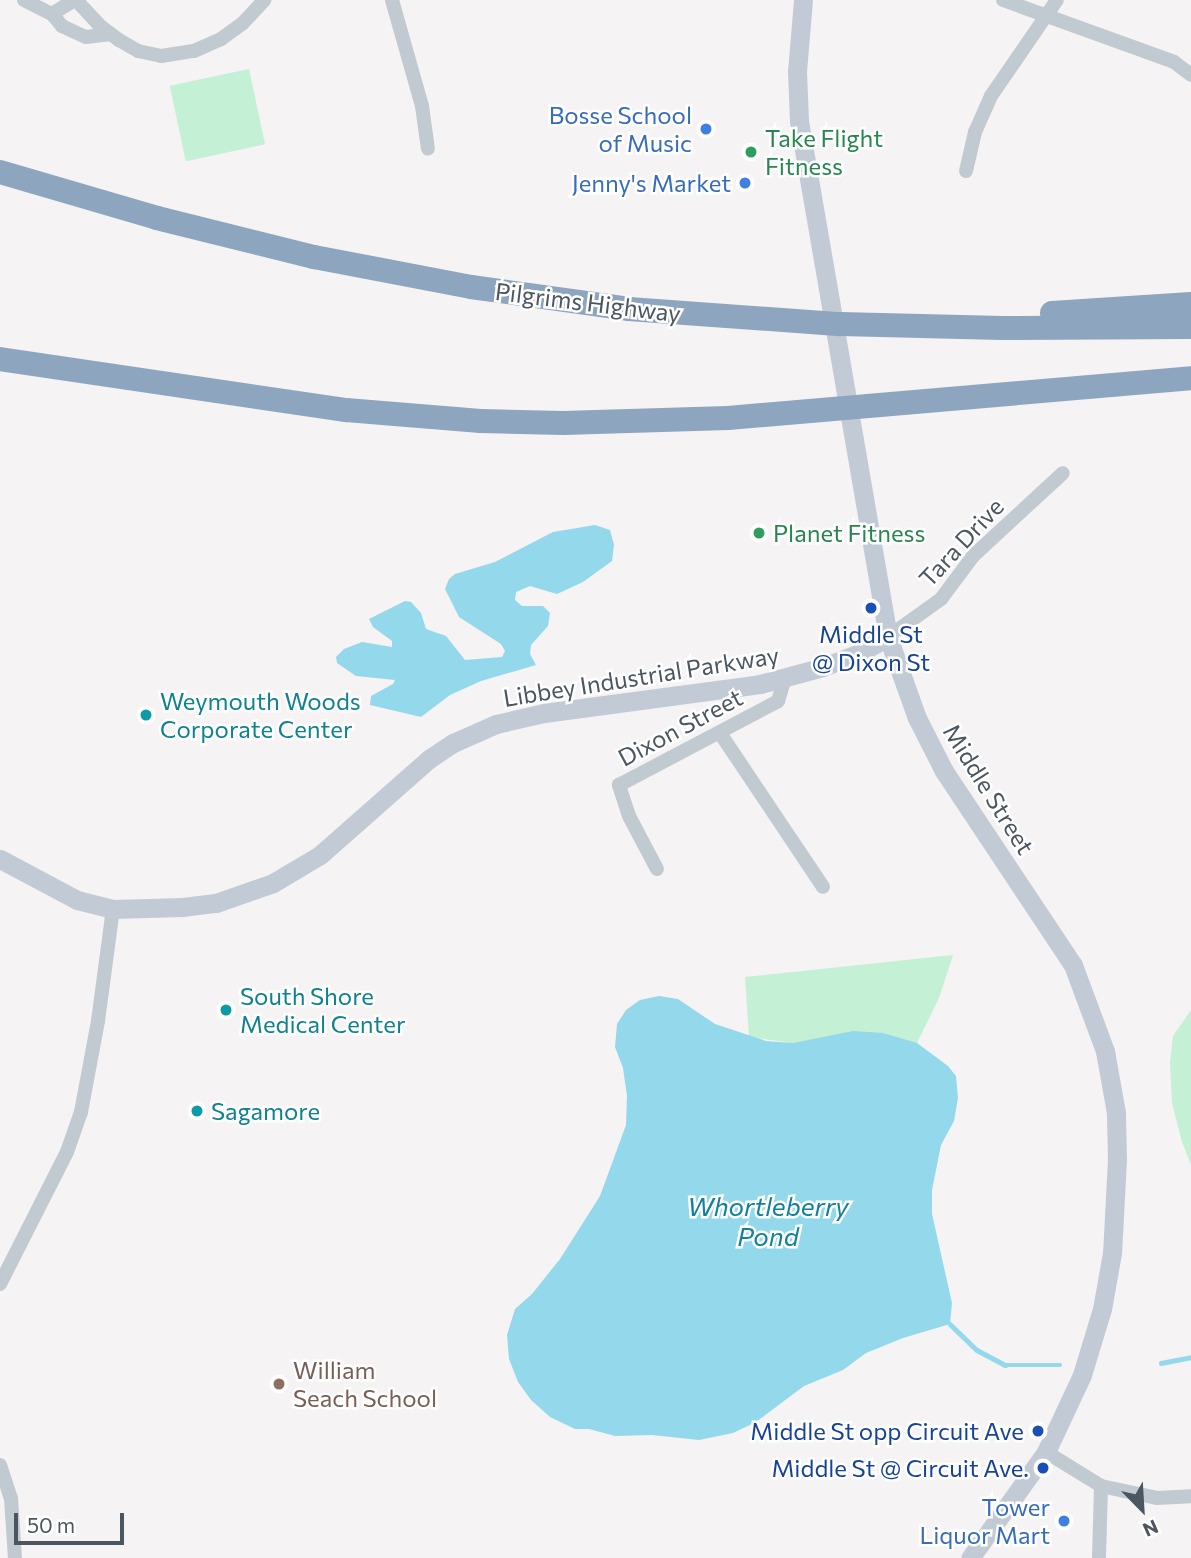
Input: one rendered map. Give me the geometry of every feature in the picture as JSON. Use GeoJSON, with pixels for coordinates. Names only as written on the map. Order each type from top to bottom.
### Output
{"type":"FeatureCollection","features":[{"type":"Feature","properties":{"kind":"highway","name":"Pilgrims Highway"},"geometry":{"type":"LineString","coordinates":[[0,172],[261,245],[445,283],[654,312],[868,325],[1191,327]]}},
{"type":"Feature","properties":{"kind":"highway"},"geometry":{"type":"LineString","coordinates":[[868,325],[1191,304]]}},
{"type":"Feature","properties":{"kind":"highway"},"geometry":{"type":"LineString","coordinates":[[0,359],[359,411],[481,421],[563,423],[714,419],[1191,378]]}},
{"type":"Feature","properties":{"kind":"main road","name":"Middle Street"},"geometry":{"type":"LineString","coordinates":[[803,0],[797,71],[798,114],[888,637],[917,718],[944,771],[1073,965],[1096,1020],[1112,1082],[1117,1158],[1115,1213],[1108,1279],[1082,1375],[1046,1452],[970,1558]]}},
{"type":"Feature","properties":{"kind":"main road","name":"Libbey Industrial Parkway"},"geometry":{"type":"LineString","coordinates":[[0,859],[77,901],[113,909],[216,903],[273,883],[320,855],[429,759],[463,738],[496,724],[544,713],[719,691],[785,678],[859,653],[888,637]]}},
{"type":"Feature","properties":{"kind":"street"},"geometry":{"type":"LineString","coordinates":[[24,0],[52,14],[62,26],[86,37],[111,34]]}},
{"type":"Feature","properties":{"kind":"street"},"geometry":{"type":"LineString","coordinates":[[52,14],[75,0],[111,34],[149,54],[173,55],[194,51],[233,31],[264,0]]}},
{"type":"Feature","properties":{"kind":"street"},"geometry":{"type":"LineString","coordinates":[[392,0],[422,106],[428,149]]}},
{"type":"Feature","properties":{"kind":"street"},"geometry":{"type":"LineString","coordinates":[[1003,0],[1174,62],[1191,75]]}},
{"type":"Feature","properties":{"kind":"street"},"geometry":{"type":"LineString","coordinates":[[966,171],[975,132],[991,96],[1057,0]]}},
{"type":"Feature","properties":{"kind":"street","name":"Tara Drive"},"geometry":{"type":"LineString","coordinates":[[888,637],[941,599],[973,556],[1063,473]]}},
{"type":"Feature","properties":{"kind":"street","name":"Dixon Street"},"geometry":{"type":"LineString","coordinates":[[657,869],[629,816],[619,785],[778,701],[785,678]]}},
{"type":"Feature","properties":{"kind":"street"},"geometry":{"type":"LineString","coordinates":[[720,733],[824,887]]}},
{"type":"Feature","properties":{"kind":"street"},"geometry":{"type":"LineString","coordinates":[[0,1284],[67,1152],[81,1112],[99,1021],[113,909]]}},
{"type":"Feature","properties":{"kind":"street"},"geometry":{"type":"LineString","coordinates":[[1046,1452],[1101,1486],[1157,1498],[1191,1496]]}},
{"type":"Feature","properties":{"kind":"street"},"geometry":{"type":"LineString","coordinates":[[0,1465],[11,1498],[15,1558]]}},
{"type":"Feature","properties":{"kind":"street"},"geometry":{"type":"LineString","coordinates":[[1100,1558],[1101,1486]]}},
{"type":"Feature","properties":{"kind":"green space"},"geometry":{"type":"Polygon","coordinates":[[[249,69],[265,144],[186,161],[170,86],[249,69]]]}},
{"type":"Feature","properties":{"kind":"green space"},"geometry":{"type":"Polygon","coordinates":[[[953,955],[939,998],[917,1043],[821,1038],[793,1043],[749,1037],[745,977],[953,955]]]}},
{"type":"Feature","properties":{"kind":"green space"},"geometry":{"type":"Polygon","coordinates":[[[1191,1010],[1191,1165],[1172,1103],[1170,1062],[1173,1036],[1191,1010]]]}},
{"type":"Feature","properties":{"kind":"water"},"geometry":{"type":"Polygon","coordinates":[[[595,525],[610,530],[614,545],[612,561],[583,582],[557,594],[530,586],[516,592],[515,600],[522,606],[543,606],[550,613],[548,626],[531,645],[530,654],[536,665],[481,681],[450,695],[421,717],[370,705],[371,696],[393,684],[395,680],[356,676],[337,663],[336,657],[344,649],[362,642],[392,647],[392,641],[373,627],[369,619],[405,601],[411,602],[421,613],[426,629],[446,636],[465,660],[502,657],[505,651],[501,644],[459,617],[445,589],[449,579],[455,574],[495,562],[553,532],[595,525]]]}},
{"type":"Feature","properties":{"kind":"water","name":"Whortleberry Pond"},"geometry":{"type":"Polygon","coordinates":[[[659,996],[678,999],[715,1024],[766,1041],[793,1043],[853,1031],[883,1033],[917,1043],[948,1066],[956,1076],[958,1098],[954,1121],[941,1145],[932,1190],[932,1214],[952,1303],[950,1324],[903,1338],[866,1353],[843,1370],[804,1386],[756,1422],[733,1433],[699,1440],[652,1435],[615,1436],[589,1429],[575,1429],[550,1417],[531,1400],[518,1382],[509,1359],[507,1335],[515,1309],[532,1294],[560,1259],[600,1196],[626,1125],[627,1096],[623,1068],[615,1047],[617,1024],[626,1010],[640,1000],[659,996]]]}},
{"type":"Feature","properties":{"kind":"waterway"},"geometry":{"type":"LineString","coordinates":[[950,1324],[977,1350],[1005,1365],[1060,1365]]}},
{"type":"Feature","properties":{"kind":"waterway"},"geometry":{"type":"LineString","coordinates":[[1161,1363],[1191,1357]]}},
{"type":"Feature","properties":{"kind":"place","name":"Bosse School of Music"},"geometry":{"type":"Point","coordinates":[706,129]}},
{"type":"Feature","properties":{"kind":"place","name":"Take Flight Fitness"},"geometry":{"type":"Point","coordinates":[751,152]}},
{"type":"Feature","properties":{"kind":"place","name":"Jenny's Market"},"geometry":{"type":"Point","coordinates":[745,183]}},
{"type":"Feature","properties":{"kind":"place","name":"Planet Fitness"},"geometry":{"type":"Point","coordinates":[759,533]}},
{"type":"Feature","properties":{"kind":"place","name":"Middle St @ Dixon St"},"geometry":{"type":"Point","coordinates":[871,608]}},
{"type":"Feature","properties":{"kind":"place","name":"Weymouth Woods Corporate Center"},"geometry":{"type":"Point","coordinates":[146,715]}},
{"type":"Feature","properties":{"kind":"place","name":"South Shore Medical Center"},"geometry":{"type":"Point","coordinates":[226,1010]}},
{"type":"Feature","properties":{"kind":"place","name":"Sagamore"},"geometry":{"type":"Point","coordinates":[197,1111]}},
{"type":"Feature","properties":{"kind":"place","name":"William Seach School"},"geometry":{"type":"Point","coordinates":[279,1384]}},
{"type":"Feature","properties":{"kind":"place","name":"Middle St opp Circuit Ave"},"geometry":{"type":"Point","coordinates":[1038,1431]}},
{"type":"Feature","properties":{"kind":"place","name":"Middle St @ Circuit Ave."},"geometry":{"type":"Point","coordinates":[1043,1468]}},
{"type":"Feature","properties":{"kind":"place","name":"Tower Liquor Mart"},"geometry":{"type":"Point","coordinates":[1064,1521]}}]}
